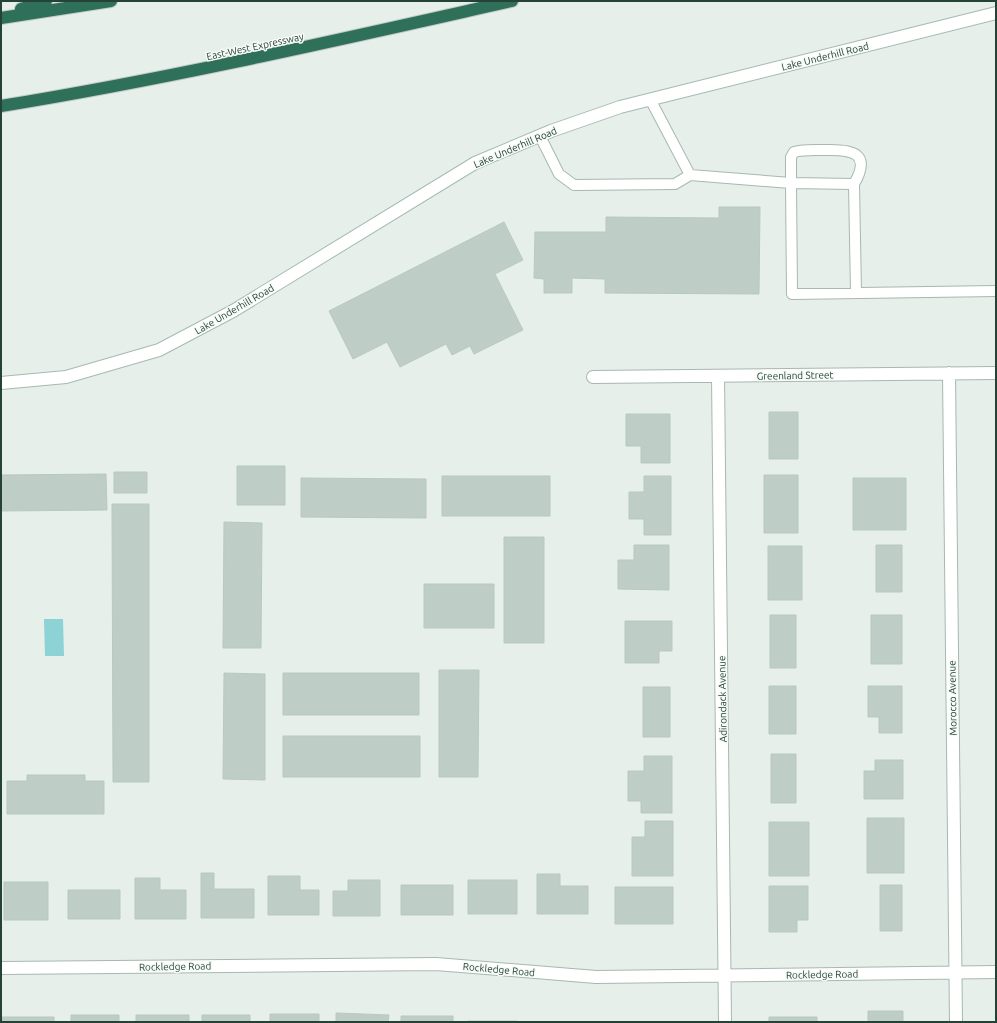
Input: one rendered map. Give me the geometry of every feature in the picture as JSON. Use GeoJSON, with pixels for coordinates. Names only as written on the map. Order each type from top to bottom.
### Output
{"type":"FeatureCollection","features":[{"type":"Feature","properties":{"kind":"highway"},"geometry":{"type":"LineString","coordinates":[[1,14],[46,1]]}},
{"type":"Feature","properties":{"kind":"highway"},"geometry":{"type":"LineString","coordinates":[[1,18],[110,1]]}},
{"type":"Feature","properties":{"kind":"highway","name":"East-West Expressway"},"geometry":{"type":"LineString","coordinates":[[1,106],[77,94],[242,61],[512,1]]}},
{"type":"Feature","properties":{"kind":"street","name":"Lake Underhill Road"},"geometry":{"type":"LineString","coordinates":[[1,383],[66,377],[159,350],[233,311],[475,163],[540,136],[620,107],[996,13]]}},
{"type":"Feature","properties":{"kind":"street","name":"Morocco Avenue"},"geometry":{"type":"LineString","coordinates":[[949,373],[956,1022]]}},
{"type":"Feature","properties":{"kind":"street","name":"Greenland Street"},"geometry":{"type":"LineString","coordinates":[[593,377],[996,373]]}},
{"type":"Feature","properties":{"kind":"street","name":"Adirondack Avenue"},"geometry":{"type":"LineString","coordinates":[[718,376],[725,1022]]}},
{"type":"Feature","properties":{"kind":"street","name":"Rockledge Road"},"geometry":{"type":"LineString","coordinates":[[1,968],[436,964],[596,976],[996,972]]}},
{"type":"Feature","properties":{"kind":"lane"},"geometry":{"type":"LineString","coordinates":[[650,99],[670,140],[690,175]]}},
{"type":"Feature","properties":{"kind":"lane"},"geometry":{"type":"LineString","coordinates":[[540,136],[559,174],[574,185],[675,184],[690,175],[791,183],[854,184]]}},
{"type":"Feature","properties":{"kind":"lane"},"geometry":{"type":"LineString","coordinates":[[856,294],[854,184],[860,173],[862,163],[860,158],[853,152],[845,149],[803,150],[794,152],[791,158],[792,294],[856,294],[996,291]]}},
{"type":"Feature","properties":{"kind":"water"},"geometry":{"type":"Polygon","coordinates":[[[44,619],[63,619],[64,656],[45,656],[44,619]]]}},
{"type":"Feature","properties":{"kind":"building"},"geometry":{"type":"Polygon","coordinates":[[[719,207],[760,207],[759,294],[605,293],[605,279],[572,278],[572,293],[544,293],[544,279],[534,278],[535,232],[606,232],[606,217],[719,218],[719,207]]]}},
{"type":"Feature","properties":{"kind":"building"},"geometry":{"type":"Polygon","coordinates":[[[504,222],[523,260],[495,274],[523,330],[474,354],[470,346],[452,355],[446,344],[400,367],[387,342],[353,359],[329,311],[504,222]]]}},
{"type":"Feature","properties":{"kind":"building"},"geometry":{"type":"Polygon","coordinates":[[[769,412],[798,412],[798,459],[769,459],[769,412]]]}},
{"type":"Feature","properties":{"kind":"building"},"geometry":{"type":"Polygon","coordinates":[[[626,414],[670,414],[670,463],[641,463],[641,446],[626,446],[626,414]]]}},
{"type":"Feature","properties":{"kind":"building"},"geometry":{"type":"Polygon","coordinates":[[[237,466],[285,466],[285,505],[237,505],[237,466]]]}},
{"type":"Feature","properties":{"kind":"building"},"geometry":{"type":"Polygon","coordinates":[[[114,472],[147,472],[147,493],[114,493],[114,472]]]}},
{"type":"Feature","properties":{"kind":"building"},"geometry":{"type":"Polygon","coordinates":[[[106,474],[107,510],[1,511],[1,475],[106,474]]]}},
{"type":"Feature","properties":{"kind":"building"},"geometry":{"type":"Polygon","coordinates":[[[764,475],[798,475],[798,533],[764,533],[764,475]]]}},
{"type":"Feature","properties":{"kind":"building"},"geometry":{"type":"Polygon","coordinates":[[[442,476],[550,476],[550,516],[442,516],[442,476]]]}},
{"type":"Feature","properties":{"kind":"building"},"geometry":{"type":"Polygon","coordinates":[[[644,476],[671,476],[671,535],[644,535],[644,519],[629,519],[629,492],[644,492],[644,476]]]}},
{"type":"Feature","properties":{"kind":"building"},"geometry":{"type":"Polygon","coordinates":[[[301,478],[426,479],[426,518],[301,517],[301,478]]]}},
{"type":"Feature","properties":{"kind":"building"},"geometry":{"type":"Polygon","coordinates":[[[853,478],[906,478],[906,530],[853,530],[853,478]]]}},
{"type":"Feature","properties":{"kind":"building"},"geometry":{"type":"Polygon","coordinates":[[[112,504],[149,504],[149,782],[113,782],[112,504]]]}},
{"type":"Feature","properties":{"kind":"building"},"geometry":{"type":"Polygon","coordinates":[[[224,522],[262,523],[261,648],[223,648],[224,522]]]}},
{"type":"Feature","properties":{"kind":"building"},"geometry":{"type":"Polygon","coordinates":[[[504,537],[544,537],[544,643],[504,643],[504,537]]]}},
{"type":"Feature","properties":{"kind":"building"},"geometry":{"type":"Polygon","coordinates":[[[634,545],[669,545],[669,590],[618,589],[618,560],[634,560],[634,545]]]}},
{"type":"Feature","properties":{"kind":"building"},"geometry":{"type":"Polygon","coordinates":[[[876,545],[902,545],[902,592],[876,592],[876,545]]]}},
{"type":"Feature","properties":{"kind":"building"},"geometry":{"type":"Polygon","coordinates":[[[768,546],[802,546],[802,600],[768,600],[768,546]]]}},
{"type":"Feature","properties":{"kind":"building"},"geometry":{"type":"Polygon","coordinates":[[[424,584],[494,584],[494,628],[424,628],[424,584]]]}},
{"type":"Feature","properties":{"kind":"building"},"geometry":{"type":"Polygon","coordinates":[[[770,615],[796,615],[796,668],[770,668],[770,615]]]}},
{"type":"Feature","properties":{"kind":"building"},"geometry":{"type":"Polygon","coordinates":[[[871,615],[902,615],[902,664],[871,664],[871,615]]]}},
{"type":"Feature","properties":{"kind":"building"},"geometry":{"type":"Polygon","coordinates":[[[625,621],[672,621],[672,651],[659,651],[659,663],[625,663],[625,621]]]}},
{"type":"Feature","properties":{"kind":"building"},"geometry":{"type":"Polygon","coordinates":[[[439,670],[479,670],[478,777],[439,777],[439,670]]]}},
{"type":"Feature","properties":{"kind":"building"},"geometry":{"type":"Polygon","coordinates":[[[224,673],[265,674],[265,780],[223,779],[224,673]]]}},
{"type":"Feature","properties":{"kind":"building"},"geometry":{"type":"Polygon","coordinates":[[[283,673],[419,673],[419,715],[283,715],[283,673]]]}},
{"type":"Feature","properties":{"kind":"building"},"geometry":{"type":"Polygon","coordinates":[[[769,686],[796,686],[796,734],[769,734],[769,686]]]}},
{"type":"Feature","properties":{"kind":"building"},"geometry":{"type":"Polygon","coordinates":[[[868,686],[902,686],[902,733],[879,733],[879,717],[868,717],[868,686]]]}},
{"type":"Feature","properties":{"kind":"building"},"geometry":{"type":"Polygon","coordinates":[[[643,687],[670,687],[670,737],[643,737],[643,687]]]}},
{"type":"Feature","properties":{"kind":"building"},"geometry":{"type":"Polygon","coordinates":[[[283,736],[420,736],[420,777],[283,777],[283,736]]]}},
{"type":"Feature","properties":{"kind":"building"},"geometry":{"type":"Polygon","coordinates":[[[771,754],[796,754],[796,803],[771,803],[771,754]]]}},
{"type":"Feature","properties":{"kind":"building"},"geometry":{"type":"Polygon","coordinates":[[[644,756],[672,756],[672,813],[641,813],[641,801],[628,801],[628,771],[644,771],[644,756]]]}},
{"type":"Feature","properties":{"kind":"building"},"geometry":{"type":"Polygon","coordinates":[[[875,760],[903,760],[903,799],[864,799],[864,771],[875,771],[875,760]]]}},
{"type":"Feature","properties":{"kind":"building"},"geometry":{"type":"Polygon","coordinates":[[[27,775],[85,775],[85,781],[104,781],[104,814],[7,814],[7,781],[27,781],[27,775]]]}},
{"type":"Feature","properties":{"kind":"building"},"geometry":{"type":"Polygon","coordinates":[[[867,818],[904,818],[904,873],[867,873],[867,818]]]}},
{"type":"Feature","properties":{"kind":"building"},"geometry":{"type":"Polygon","coordinates":[[[645,821],[673,821],[673,876],[632,876],[632,837],[645,837],[645,821]]]}},
{"type":"Feature","properties":{"kind":"building"},"geometry":{"type":"Polygon","coordinates":[[[769,822],[809,822],[809,876],[769,876],[769,822]]]}},
{"type":"Feature","properties":{"kind":"building"},"geometry":{"type":"Polygon","coordinates":[[[201,873],[214,873],[214,889],[254,889],[254,918],[201,918],[201,873]]]}},
{"type":"Feature","properties":{"kind":"building"},"geometry":{"type":"Polygon","coordinates":[[[537,874],[560,874],[560,886],[588,886],[588,914],[537,914],[537,874]]]}},
{"type":"Feature","properties":{"kind":"building"},"geometry":{"type":"Polygon","coordinates":[[[268,876],[300,876],[300,890],[319,890],[319,915],[268,915],[268,876]]]}},
{"type":"Feature","properties":{"kind":"building"},"geometry":{"type":"Polygon","coordinates":[[[135,878],[160,878],[160,890],[186,890],[186,919],[135,919],[135,878]]]}},
{"type":"Feature","properties":{"kind":"building"},"geometry":{"type":"Polygon","coordinates":[[[348,880],[380,880],[380,916],[333,916],[333,891],[348,891],[348,880]]]}},
{"type":"Feature","properties":{"kind":"building"},"geometry":{"type":"Polygon","coordinates":[[[468,880],[517,880],[517,914],[468,914],[468,880]]]}},
{"type":"Feature","properties":{"kind":"building"},"geometry":{"type":"Polygon","coordinates":[[[4,882],[48,882],[48,920],[4,920],[4,882]]]}},
{"type":"Feature","properties":{"kind":"building"},"geometry":{"type":"Polygon","coordinates":[[[401,885],[453,885],[453,915],[401,915],[401,885]]]}},
{"type":"Feature","properties":{"kind":"building"},"geometry":{"type":"Polygon","coordinates":[[[880,885],[902,885],[902,931],[880,931],[880,885]]]}},
{"type":"Feature","properties":{"kind":"building"},"geometry":{"type":"Polygon","coordinates":[[[769,886],[808,886],[808,920],[797,920],[797,932],[769,932],[769,886]]]}},
{"type":"Feature","properties":{"kind":"building"},"geometry":{"type":"Polygon","coordinates":[[[615,887],[673,887],[673,924],[615,924],[615,887]]]}},
{"type":"Feature","properties":{"kind":"building"},"geometry":{"type":"Polygon","coordinates":[[[68,890],[120,890],[120,919],[68,919],[68,890]]]}},
{"type":"Feature","properties":{"kind":"building"},"geometry":{"type":"Polygon","coordinates":[[[868,1011],[903,1011],[903,1022],[868,1022],[868,1011]]]}},
{"type":"Feature","properties":{"kind":"building"},"geometry":{"type":"Polygon","coordinates":[[[336,1013],[389,1015],[388,1022],[336,1022],[336,1013]]]}},
{"type":"Feature","properties":{"kind":"building"},"geometry":{"type":"Polygon","coordinates":[[[270,1014],[319,1014],[319,1022],[270,1022],[270,1014]]]}},
{"type":"Feature","properties":{"kind":"building"},"geometry":{"type":"Polygon","coordinates":[[[71,1015],[119,1015],[119,1022],[71,1022],[71,1015]]]}},
{"type":"Feature","properties":{"kind":"building"},"geometry":{"type":"Polygon","coordinates":[[[136,1015],[189,1015],[189,1022],[136,1022],[136,1015]]]}},
{"type":"Feature","properties":{"kind":"building"},"geometry":{"type":"Polygon","coordinates":[[[202,1015],[250,1015],[250,1022],[202,1022],[202,1015]]]}},
{"type":"Feature","properties":{"kind":"building"},"geometry":{"type":"Polygon","coordinates":[[[401,1016],[453,1016],[453,1022],[401,1022],[401,1016]]]}},
{"type":"Feature","properties":{"kind":"building"},"geometry":{"type":"Polygon","coordinates":[[[2,1017],[54,1017],[54,1022],[2,1022],[2,1017]]]}},
{"type":"Feature","properties":{"kind":"building"},"geometry":{"type":"Polygon","coordinates":[[[769,1017],[817,1017],[817,1022],[769,1022],[769,1017]]]}},
{"type":"Feature","properties":{"kind":"building"},"geometry":{"type":"Polygon","coordinates":[[[517,1021],[517,1022],[468,1022],[517,1021]]]}}]}
